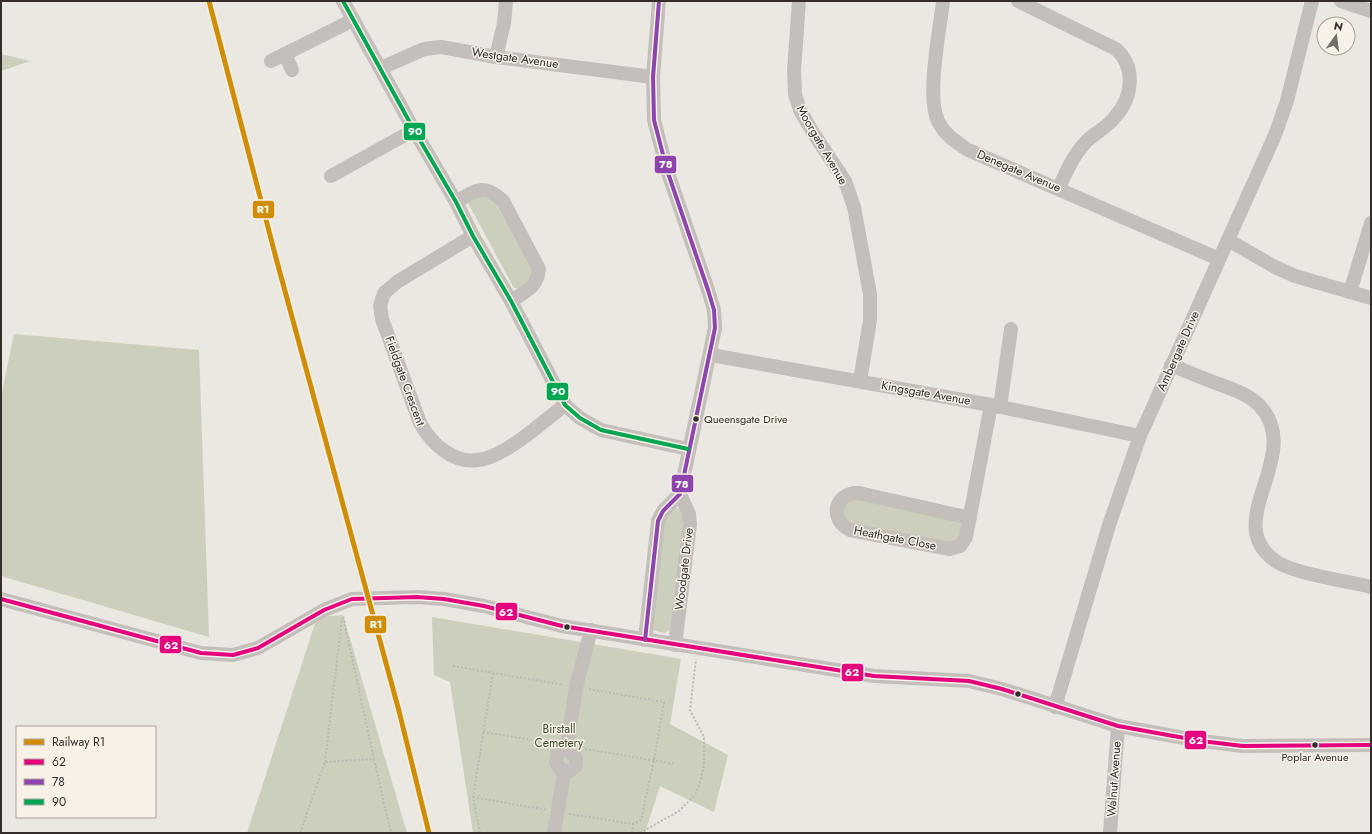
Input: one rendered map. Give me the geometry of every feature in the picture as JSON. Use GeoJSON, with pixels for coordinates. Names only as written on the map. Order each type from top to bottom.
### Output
{"type":"FeatureCollection","features":[{"type":"Feature","properties":{"kind":"street"},"geometry":{"type":"LineString","coordinates":[[343,1],[414,130],[456,202],[473,236],[511,300],[565,405],[580,418],[601,430],[688,449]]}},
{"type":"Feature","properties":{"kind":"street"},"geometry":{"type":"LineString","coordinates":[[496,57],[504,23],[506,1]]}},
{"type":"Feature","properties":{"kind":"street"},"geometry":{"type":"LineString","coordinates":[[645,640],[658,521],[663,511],[680,494],[688,449],[711,355],[715,328],[714,310],[667,170],[654,120],[653,77],[659,1]]}},
{"type":"Feature","properties":{"kind":"street","name":"Moorgate Avenue"},"geometry":{"type":"LineString","coordinates":[[799,1],[794,71],[794,94],[800,110],[845,181],[854,207],[870,294],[870,320],[860,381]]}},
{"type":"Feature","properties":{"kind":"street","name":"Denegate Avenue"},"geometry":{"type":"LineString","coordinates":[[943,1],[935,71],[933,108],[938,121],[954,141],[968,150],[1059,188],[1219,259]]}},
{"type":"Feature","properties":{"kind":"street"},"geometry":{"type":"LineString","coordinates":[[1018,1],[1116,49],[1123,55],[1130,73],[1128,93],[1116,117],[1086,142],[1071,163],[1059,188]]}},
{"type":"Feature","properties":{"kind":"street","name":"Ambergate Drive"},"geometry":{"type":"LineString","coordinates":[[1055,707],[1109,525],[1140,436],[1275,135],[1287,101],[1312,1]]}},
{"type":"Feature","properties":{"kind":"street"},"geometry":{"type":"LineString","coordinates":[[1341,1],[1371,11]]}},
{"type":"Feature","properties":{"kind":"street"},"geometry":{"type":"LineString","coordinates":[[271,61],[354,20]]}},
{"type":"Feature","properties":{"kind":"street","name":"Westgate Avenue"},"geometry":{"type":"LineString","coordinates":[[381,68],[424,49],[435,48],[653,77]]}},
{"type":"Feature","properties":{"kind":"street"},"geometry":{"type":"LineString","coordinates":[[285,54],[292,70]]}},
{"type":"Feature","properties":{"kind":"street"},"geometry":{"type":"LineString","coordinates":[[331,176],[345,160],[414,130]]}},
{"type":"Feature","properties":{"kind":"street"},"geometry":{"type":"LineString","coordinates":[[456,202],[475,191],[485,189],[495,193],[503,201],[539,270],[538,279],[534,286],[511,300]]}},
{"type":"Feature","properties":{"kind":"street"},"geometry":{"type":"LineString","coordinates":[[1350,292],[1371,223]]}},
{"type":"Feature","properties":{"kind":"street","name":"Fieldgate Crescent"},"geometry":{"type":"LineString","coordinates":[[473,236],[397,282],[384,292],[380,306],[382,319],[420,423],[427,437],[446,452],[458,457],[477,461],[494,456],[565,405]]}},
{"type":"Feature","properties":{"kind":"street"},"geometry":{"type":"LineString","coordinates":[[1228,240],[1275,267],[1295,276],[1371,298]]}},
{"type":"Feature","properties":{"kind":"street","name":"Heathgate Close"},"geometry":{"type":"LineString","coordinates":[[970,518],[860,493],[845,495],[838,503],[837,510],[839,521],[850,530],[950,549],[956,548],[964,541],[970,518],[1012,326]]}},
{"type":"Feature","properties":{"kind":"street","name":"Kingsgate Avenue"},"geometry":{"type":"LineString","coordinates":[[711,355],[995,406],[1140,436]]}},
{"type":"Feature","properties":{"kind":"street"},"geometry":{"type":"LineString","coordinates":[[1171,365],[1248,396],[1266,412],[1272,431],[1274,445],[1273,459],[1255,518],[1256,531],[1260,544],[1268,554],[1277,562],[1292,568],[1371,587]]}},
{"type":"Feature","properties":{"kind":"street","name":"Woodgate Drive"},"geometry":{"type":"LineString","coordinates":[[675,645],[690,524],[689,514],[680,494]]}},
{"type":"Feature","properties":{"kind":"street"},"geometry":{"type":"LineString","coordinates":[[1,599],[201,653],[233,655],[258,648],[324,610],[352,599],[417,598],[457,602],[484,606],[562,626],[874,676],[969,681],[1002,689],[1118,726],[1201,741],[1243,746],[1371,745]]}},
{"type":"Feature","properties":{"kind":"street"},"geometry":{"type":"LineString","coordinates":[[554,833],[556,812],[564,775],[576,766],[576,758],[567,746],[576,687],[591,630]]}},
{"type":"Feature","properties":{"kind":"street","name":"Walnut Avenue"},"geometry":{"type":"LineString","coordinates":[[1110,833],[1118,726]]}},
{"type":"Feature","properties":{"kind":"path"},"geometry":{"type":"LineString","coordinates":[[300,833],[325,762],[343,615],[390,833]]}},
{"type":"Feature","properties":{"kind":"path"},"geometry":{"type":"LineString","coordinates":[[640,833],[679,811],[695,795],[700,783],[704,765],[704,737],[690,710],[697,648]]}},
{"type":"Feature","properties":{"kind":"path"},"geometry":{"type":"LineString","coordinates":[[480,833],[473,797],[493,673]]}},
{"type":"Feature","properties":{"kind":"path"},"geometry":{"type":"LineString","coordinates":[[325,762],[374,759]]}},
{"type":"Feature","properties":{"kind":"path"},"geometry":{"type":"LineString","coordinates":[[473,797],[633,824],[641,820],[654,760]]}},
{"type":"Feature","properties":{"kind":"path"},"geometry":{"type":"LineString","coordinates":[[632,833],[633,824]]}},
{"type":"Feature","properties":{"kind":"green space"},"geometry":{"type":"Polygon","coordinates":[[[1,54],[30,61],[1,71],[1,54]]]}},
{"type":"Feature","properties":{"kind":"green space"},"geometry":{"type":"Polygon","coordinates":[[[473,196],[493,198],[534,273],[521,289],[514,288],[468,203],[473,196]]]}},
{"type":"Feature","properties":{"kind":"green space"},"geometry":{"type":"Polygon","coordinates":[[[14,334],[199,350],[209,637],[1,576],[1,397],[14,334]]]}},
{"type":"Feature","properties":{"kind":"green space"},"geometry":{"type":"Polygon","coordinates":[[[845,495],[970,518],[960,546],[850,530],[838,503],[845,495]]]}},
{"type":"Feature","properties":{"kind":"green space"},"geometry":{"type":"Polygon","coordinates":[[[677,508],[682,510],[685,515],[670,630],[664,633],[653,630],[662,520],[670,509],[677,508]]]}},
{"type":"Feature","properties":{"kind":"green space"},"geometry":{"type":"Polygon","coordinates":[[[343,615],[407,833],[247,833],[317,617],[343,615]]]}},
{"type":"Feature","properties":{"kind":"green space","name":"Birstall Cemetery"},"geometry":{"type":"Polygon","coordinates":[[[432,617],[681,659],[670,724],[728,755],[714,812],[660,786],[645,833],[473,833],[450,682],[434,675],[432,617]]]}},
{"type":"Feature","properties":{"kind":"rail line","name":"R1"},"geometry":{"type":"LineString","coordinates":[[209,1],[276,258],[399,711],[429,833]]}},
{"type":"Feature","properties":{"kind":"transit line","name":"90"},"geometry":{"type":"LineString","coordinates":[[343,1],[414,130],[456,202],[473,236],[511,301],[565,405],[580,418],[601,430],[688,449]]}},
{"type":"Feature","properties":{"kind":"transit line","name":"78"},"geometry":{"type":"LineString","coordinates":[[645,640],[658,521],[663,511],[680,494],[715,328],[714,310],[667,170],[654,120],[653,77],[659,1]]}},
{"type":"Feature","properties":{"kind":"transit line","name":"62"},"geometry":{"type":"LineString","coordinates":[[1,599],[201,653],[233,655],[258,648],[324,610],[352,599],[417,597],[444,599],[484,606],[562,626],[874,676],[969,681],[1002,689],[1118,726],[1201,741],[1243,746],[1371,745]]}},
{"type":"Feature","properties":{"kind":"place","name":"Queensgate Drive"},"geometry":{"type":"Point","coordinates":[696,419]}},
{"type":"Feature","properties":{"kind":"place","name":"Poplar Avenue"},"geometry":{"type":"Point","coordinates":[1315,745]}}]}
